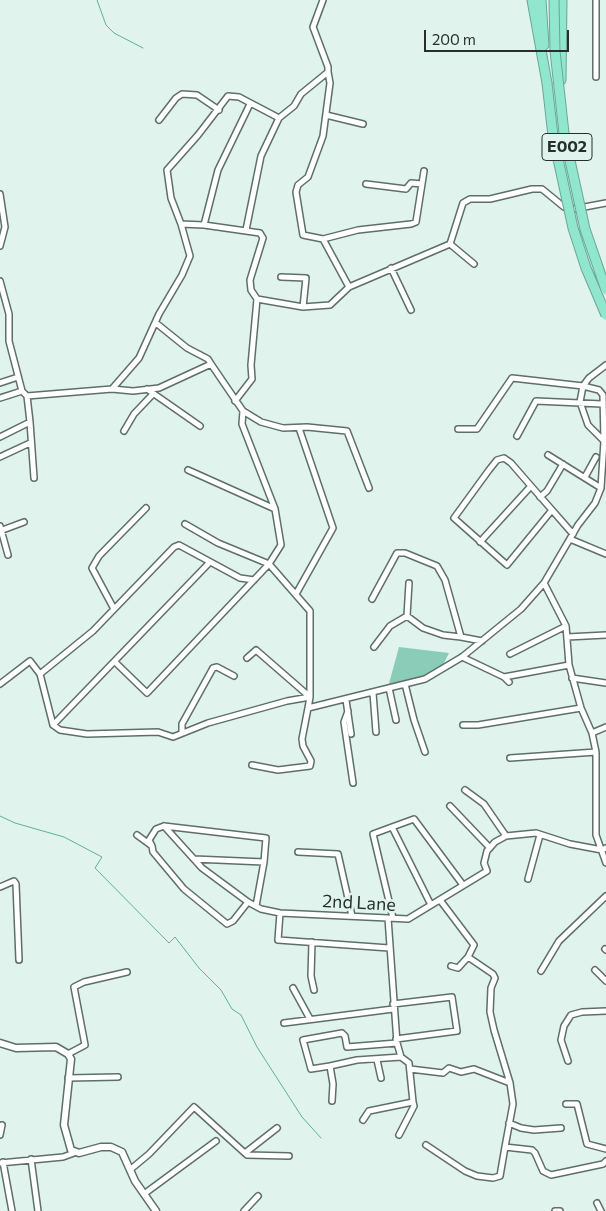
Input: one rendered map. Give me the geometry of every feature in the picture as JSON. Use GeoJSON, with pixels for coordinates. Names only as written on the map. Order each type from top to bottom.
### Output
{"type":"FeatureCollection","features":[{"type":"Feature","properties":{"kind":"highway"},"geometry":{"type":"LineString","coordinates":[[532,0],[547,83]]}},
{"type":"Feature","properties":{"kind":"highway","name":"E002"},"geometry":{"type":"LineString","coordinates":[[541,0],[553,136],[573,228],[586,268],[606,315]]}},
{"type":"Feature","properties":{"kind":"highway","name":"E002"},"geometry":{"type":"LineString","coordinates":[[554,0],[555,51],[561,107],[582,218],[606,290]]}},
{"type":"Feature","properties":{"kind":"highway"},"geometry":{"type":"LineString","coordinates":[[561,107],[562,0]]}},
{"type":"Feature","properties":{"kind":"street"},"geometry":{"type":"LineString","coordinates":[[323,0],[313,27],[328,66],[330,83],[326,115],[317,157],[308,177],[298,184],[296,192],[304,235],[323,240],[358,230],[416,222],[424,171]]}},
{"type":"Feature","properties":{"kind":"street"},"geometry":{"type":"LineString","coordinates":[[596,0],[596,77]]}},
{"type":"Feature","properties":{"kind":"street"},"geometry":{"type":"LineString","coordinates":[[246,230],[261,156],[279,118],[294,106],[301,94],[328,72]]}},
{"type":"Feature","properties":{"kind":"street"},"geometry":{"type":"LineString","coordinates":[[159,120],[176,98],[182,94],[197,95],[219,110]]}},
{"type":"Feature","properties":{"kind":"street"},"geometry":{"type":"LineString","coordinates":[[112,389],[139,358],[190,256],[171,198],[167,170],[219,110],[228,96],[239,97],[279,118]]}},
{"type":"Feature","properties":{"kind":"street"},"geometry":{"type":"LineString","coordinates":[[204,225],[218,170],[250,104]]}},
{"type":"Feature","properties":{"kind":"street"},"geometry":{"type":"LineString","coordinates":[[326,115],[363,124]]}},
{"type":"Feature","properties":{"kind":"street"},"geometry":{"type":"LineString","coordinates":[[366,184],[406,189],[411,184],[422,184]]}},
{"type":"Feature","properties":{"kind":"street"},"geometry":{"type":"LineString","coordinates":[[450,244],[463,203],[470,199],[490,199],[532,189],[542,189],[564,207],[574,209],[606,203]]}},
{"type":"Feature","properties":{"kind":"street"},"geometry":{"type":"LineString","coordinates":[[0,194],[5,227],[0,246]]}},
{"type":"Feature","properties":{"kind":"street"},"geometry":{"type":"LineString","coordinates":[[181,224],[256,231],[263,238],[250,280],[251,290],[257,299],[251,365],[252,379],[235,401]]}},
{"type":"Feature","properties":{"kind":"street"},"geometry":{"type":"LineString","coordinates":[[323,240],[349,287]]}},
{"type":"Feature","properties":{"kind":"street"},"geometry":{"type":"LineString","coordinates":[[257,299],[303,308],[330,305],[349,287],[450,244]]}},
{"type":"Feature","properties":{"kind":"street"},"geometry":{"type":"LineString","coordinates":[[450,244],[474,264]]}},
{"type":"Feature","properties":{"kind":"street"},"geometry":{"type":"LineString","coordinates":[[391,268],[411,310]]}},
{"type":"Feature","properties":{"kind":"street"},"geometry":{"type":"LineString","coordinates":[[281,277],[306,278],[303,308]]}},
{"type":"Feature","properties":{"kind":"street"},"geometry":{"type":"LineString","coordinates":[[0,281],[9,314],[9,341],[15,357],[22,391],[26,396],[34,478]]}},
{"type":"Feature","properties":{"kind":"street"},"geometry":{"type":"LineString","coordinates":[[156,323],[188,348],[208,359],[243,411],[272,426],[347,431],[369,488]]}},
{"type":"Feature","properties":{"kind":"street"},"geometry":{"type":"LineString","coordinates":[[26,396],[112,389],[134,391],[158,388],[211,364]]}},
{"type":"Feature","properties":{"kind":"street"},"geometry":{"type":"LineString","coordinates":[[604,441],[588,425],[580,402],[583,386],[589,378],[606,365]]}},
{"type":"Feature","properties":{"kind":"street"},"geometry":{"type":"LineString","coordinates":[[0,384],[18,376]]}},
{"type":"Feature","properties":{"kind":"street"},"geometry":{"type":"LineString","coordinates":[[308,708],[425,679],[462,657],[521,609],[544,583],[595,503],[601,488],[604,441],[602,392],[583,386],[512,378],[477,430],[458,429]]}},
{"type":"Feature","properties":{"kind":"street"},"geometry":{"type":"LineString","coordinates":[[146,389],[200,426]]}},
{"type":"Feature","properties":{"kind":"street"},"geometry":{"type":"LineString","coordinates":[[0,398],[22,391]]}},
{"type":"Feature","properties":{"kind":"street"},"geometry":{"type":"LineString","coordinates":[[124,432],[134,414],[153,394]]}},
{"type":"Feature","properties":{"kind":"street"},"geometry":{"type":"LineString","coordinates":[[517,436],[536,401],[602,404]]}},
{"type":"Feature","properties":{"kind":"street"},"geometry":{"type":"LineString","coordinates":[[115,662],[147,693],[269,564],[282,545],[274,509],[242,424],[243,411]]}},
{"type":"Feature","properties":{"kind":"street"},"geometry":{"type":"LineString","coordinates":[[0,437],[30,422]]}},
{"type":"Feature","properties":{"kind":"street"},"geometry":{"type":"LineString","coordinates":[[296,594],[333,528],[299,428]]}},
{"type":"Feature","properties":{"kind":"street"},"geometry":{"type":"LineString","coordinates":[[0,457],[30,442]]}},
{"type":"Feature","properties":{"kind":"street"},"geometry":{"type":"LineString","coordinates":[[548,456],[601,488]]}},
{"type":"Feature","properties":{"kind":"street"},"geometry":{"type":"LineString","coordinates":[[585,477],[596,457]]}},
{"type":"Feature","properties":{"kind":"street"},"geometry":{"type":"LineString","coordinates":[[552,510],[509,564],[504,564],[454,518],[497,460],[504,458],[552,510],[572,537],[606,554]]}},
{"type":"Feature","properties":{"kind":"street"},"geometry":{"type":"LineString","coordinates":[[540,497],[547,491],[563,464]]}},
{"type":"Feature","properties":{"kind":"street"},"geometry":{"type":"LineString","coordinates":[[188,470],[274,509]]}},
{"type":"Feature","properties":{"kind":"street"},"geometry":{"type":"LineString","coordinates":[[480,542],[531,486]]}},
{"type":"Feature","properties":{"kind":"street"},"geometry":{"type":"LineString","coordinates":[[114,609],[92,568],[99,556],[146,508]]}},
{"type":"Feature","properties":{"kind":"street"},"geometry":{"type":"LineString","coordinates":[[8,555],[0,529],[24,522]]}},
{"type":"Feature","properties":{"kind":"street"},"geometry":{"type":"LineString","coordinates":[[185,524],[218,543],[269,564],[310,610],[312,621],[310,698],[302,739],[303,746],[311,761],[310,766],[278,770],[252,766]]}},
{"type":"Feature","properties":{"kind":"street"},"geometry":{"type":"LineString","coordinates":[[40,674],[94,631],[174,547],[180,545],[240,578],[254,580]]}},
{"type":"Feature","properties":{"kind":"street"},"geometry":{"type":"LineString","coordinates":[[372,599],[397,553],[405,553],[421,559],[437,566],[442,573],[461,637]]}},
{"type":"Feature","properties":{"kind":"street"},"geometry":{"type":"LineString","coordinates":[[54,725],[210,562]]}},
{"type":"Feature","properties":{"kind":"street"},"geometry":{"type":"LineString","coordinates":[[407,616],[408,583]]}},
{"type":"Feature","properties":{"kind":"street"},"geometry":{"type":"LineString","coordinates":[[544,583],[566,626],[568,665],[580,708],[592,733],[596,752],[596,835],[604,849],[606,863]]}},
{"type":"Feature","properties":{"kind":"street"},"geometry":{"type":"LineString","coordinates":[[407,616],[423,628],[443,635],[482,641]]}},
{"type":"Feature","properties":{"kind":"street"},"geometry":{"type":"LineString","coordinates":[[374,647],[390,626],[407,616]]}},
{"type":"Feature","properties":{"kind":"street"},"geometry":{"type":"LineString","coordinates":[[510,654],[566,626]]}},
{"type":"Feature","properties":{"kind":"street"},"geometry":{"type":"LineString","coordinates":[[568,637],[606,635]]}},
{"type":"Feature","properties":{"kind":"street"},"geometry":{"type":"LineString","coordinates":[[247,658],[256,650],[310,698]]}},
{"type":"Feature","properties":{"kind":"street"},"geometry":{"type":"LineString","coordinates":[[462,657],[504,677],[509,682]]}},
{"type":"Feature","properties":{"kind":"street"},"geometry":{"type":"LineString","coordinates":[[0,684],[30,661],[40,674],[54,725],[60,730],[87,734],[158,732],[173,737],[182,732],[287,701],[310,698]]}},
{"type":"Feature","properties":{"kind":"street"},"geometry":{"type":"LineString","coordinates":[[504,677],[568,665]]}},
{"type":"Feature","properties":{"kind":"street"},"geometry":{"type":"LineString","coordinates":[[182,732],[182,724],[213,668],[217,666],[234,676]]}},
{"type":"Feature","properties":{"kind":"street"},"geometry":{"type":"LineString","coordinates":[[572,678],[606,683]]}},
{"type":"Feature","properties":{"kind":"street"},"geometry":{"type":"LineString","coordinates":[[405,684],[414,720],[425,752]]}},
{"type":"Feature","properties":{"kind":"street"},"geometry":{"type":"LineString","coordinates":[[389,688],[396,720]]}},
{"type":"Feature","properties":{"kind":"street"},"geometry":{"type":"LineString","coordinates":[[373,693],[376,732]]}},
{"type":"Feature","properties":{"kind":"street"},"geometry":{"type":"LineString","coordinates":[[346,700],[351,734]]}},
{"type":"Feature","properties":{"kind":"street"},"geometry":{"type":"LineString","coordinates":[[463,725],[478,726],[580,708]]}},
{"type":"Feature","properties":{"kind":"street"},"geometry":{"type":"LineString","coordinates":[[348,711],[344,722],[353,783]]}},
{"type":"Feature","properties":{"kind":"street"},"geometry":{"type":"LineString","coordinates":[[592,733],[606,727]]}},
{"type":"Feature","properties":{"kind":"street"},"geometry":{"type":"LineString","coordinates":[[510,758],[596,752]]}},
{"type":"Feature","properties":{"kind":"street"},"geometry":{"type":"LineString","coordinates":[[465,790],[484,804],[506,836]]}},
{"type":"Feature","properties":{"kind":"street"},"geometry":{"type":"LineString","coordinates":[[450,806],[490,848],[495,842],[506,836],[540,834],[570,844],[604,849]]}},
{"type":"Feature","properties":{"kind":"street"},"geometry":{"type":"LineString","coordinates":[[399,1135],[414,1106],[409,1063],[402,1057],[396,1041],[389,948],[390,918],[373,834],[414,819],[463,885]]}},
{"type":"Feature","properties":{"kind":"street"},"geometry":{"type":"LineString","coordinates":[[248,902],[233,921],[227,924],[184,889],[153,852],[148,840],[156,829],[164,826],[266,838],[264,862],[256,906]]}},
{"type":"Feature","properties":{"kind":"street","name":"2nd Lane"},"geometry":{"type":"LineString","coordinates":[[164,826],[202,868],[248,902],[280,913],[408,919],[487,871],[484,863],[490,848]]}},
{"type":"Feature","properties":{"kind":"street"},"geometry":{"type":"LineString","coordinates":[[392,827],[431,905]]}},
{"type":"Feature","properties":{"kind":"street"},"geometry":{"type":"LineString","coordinates":[[528,879],[540,834]]}},
{"type":"Feature","properties":{"kind":"street"},"geometry":{"type":"LineString","coordinates":[[137,835],[152,846]]}},
{"type":"Feature","properties":{"kind":"street"},"geometry":{"type":"LineString","coordinates":[[298,852],[338,854],[352,916]]}},
{"type":"Feature","properties":{"kind":"street"},"geometry":{"type":"LineString","coordinates":[[194,859],[264,862]]}},
{"type":"Feature","properties":{"kind":"street"},"geometry":{"type":"LineString","coordinates":[[0,886],[14,881],[16,884],[20,960]]}},
{"type":"Feature","properties":{"kind":"street"},"geometry":{"type":"LineString","coordinates":[[541,971],[559,941],[606,896]]}},
{"type":"Feature","properties":{"kind":"street"},"geometry":{"type":"LineString","coordinates":[[440,900],[474,945],[468,957],[458,968],[451,966]]}},
{"type":"Feature","properties":{"kind":"street"},"geometry":{"type":"LineString","coordinates":[[280,913],[278,940],[389,948]]}},
{"type":"Feature","properties":{"kind":"street"},"geometry":{"type":"LineString","coordinates":[[312,942],[311,976],[314,990]]}},
{"type":"Feature","properties":{"kind":"street"},"geometry":{"type":"LineString","coordinates":[[426,1145],[465,1171],[477,1176],[493,1178],[500,1176],[504,1147],[514,1104],[490,1012],[491,988],[495,978],[493,974],[468,957]]}},
{"type":"Feature","properties":{"kind":"street"},"geometry":{"type":"LineString","coordinates":[[595,970],[606,981]]}},
{"type":"Feature","properties":{"kind":"street"},"geometry":{"type":"LineString","coordinates":[[68,1054],[78,1051],[85,1045],[74,988],[84,982],[127,972]]}},
{"type":"Feature","properties":{"kind":"street"},"geometry":{"type":"LineString","coordinates":[[293,988],[310,1019]]}},
{"type":"Feature","properties":{"kind":"street"},"geometry":{"type":"LineString","coordinates":[[284,1023],[452,997],[458,1031],[347,1047],[345,1036],[342,1033],[303,1040],[311,1069],[357,1060],[402,1057]]}},
{"type":"Feature","properties":{"kind":"street"},"geometry":{"type":"LineString","coordinates":[[568,1060],[561,1040],[564,1026],[571,1015],[606,1010]]}},
{"type":"Feature","properties":{"kind":"street"},"geometry":{"type":"LineString","coordinates":[[0,1043],[16,1048],[56,1048],[68,1054],[71,1059],[64,1125],[74,1153]]}},
{"type":"Feature","properties":{"kind":"street"},"geometry":{"type":"LineString","coordinates":[[377,1060],[381,1078]]}},
{"type":"Feature","properties":{"kind":"street"},"geometry":{"type":"LineString","coordinates":[[330,1066],[333,1084],[332,1102]]}},
{"type":"Feature","properties":{"kind":"street"},"geometry":{"type":"LineString","coordinates":[[410,1069],[443,1073],[449,1068],[461,1072],[474,1070],[510,1083]]}},
{"type":"Feature","properties":{"kind":"street"},"geometry":{"type":"LineString","coordinates":[[68,1078],[118,1077]]}},
{"type":"Feature","properties":{"kind":"street"},"geometry":{"type":"LineString","coordinates":[[363,1120],[369,1111],[413,1102]]}},
{"type":"Feature","properties":{"kind":"street"},"geometry":{"type":"LineString","coordinates":[[566,1104],[578,1104],[587,1144],[606,1149]]}},
{"type":"Feature","properties":{"kind":"street"},"geometry":{"type":"LineString","coordinates":[[131,1168],[149,1154],[194,1107],[247,1155],[290,1156]]}},
{"type":"Feature","properties":{"kind":"street"},"geometry":{"type":"LineString","coordinates":[[510,1123],[521,1128],[534,1130],[562,1128]]}},
{"type":"Feature","properties":{"kind":"street"},"geometry":{"type":"LineString","coordinates":[[0,1135],[2,1126]]}},
{"type":"Feature","properties":{"kind":"street"},"geometry":{"type":"LineString","coordinates":[[245,1153],[277,1128]]}},
{"type":"Feature","properties":{"kind":"street"},"geometry":{"type":"LineString","coordinates":[[144,1194],[216,1141]]}},
{"type":"Feature","properties":{"kind":"street"},"geometry":{"type":"LineString","coordinates":[[12,1211],[2,1163],[63,1157],[74,1153],[111,1147],[122,1152],[131,1168],[135,1182],[156,1211]]}},
{"type":"Feature","properties":{"kind":"street"},"geometry":{"type":"LineString","coordinates":[[504,1147],[532,1150],[543,1171],[551,1175],[606,1162]]}},
{"type":"Feature","properties":{"kind":"street"},"geometry":{"type":"LineString","coordinates":[[31,1159],[38,1211]]}},
{"type":"Feature","properties":{"kind":"street"},"geometry":{"type":"LineString","coordinates":[[244,1211],[258,1196]]}},
{"type":"Feature","properties":{"kind":"street"},"geometry":{"type":"LineString","coordinates":[[597,1203],[601,1211]]}},
{"type":"Feature","properties":{"kind":"street"},"geometry":{"type":"LineString","coordinates":[[555,1211],[560,1211]]}},
{"type":"Feature","properties":{"kind":"green space"},"geometry":{"type":"Polygon","coordinates":[[[399,647],[449,653],[441,669],[424,677],[388,687],[399,647]]]}},
{"type":"Feature","properties":{"kind":"waterway"},"geometry":{"type":"LineString","coordinates":[[97,0],[106,25],[114,33],[143,48]]}},
{"type":"Feature","properties":{"kind":"waterway"},"geometry":{"type":"LineString","coordinates":[[0,816],[15,823],[64,837],[102,857],[95,868],[169,943],[175,937],[199,968],[221,990],[232,1009],[241,1015],[257,1047],[302,1117],[321,1138]]}}]}
